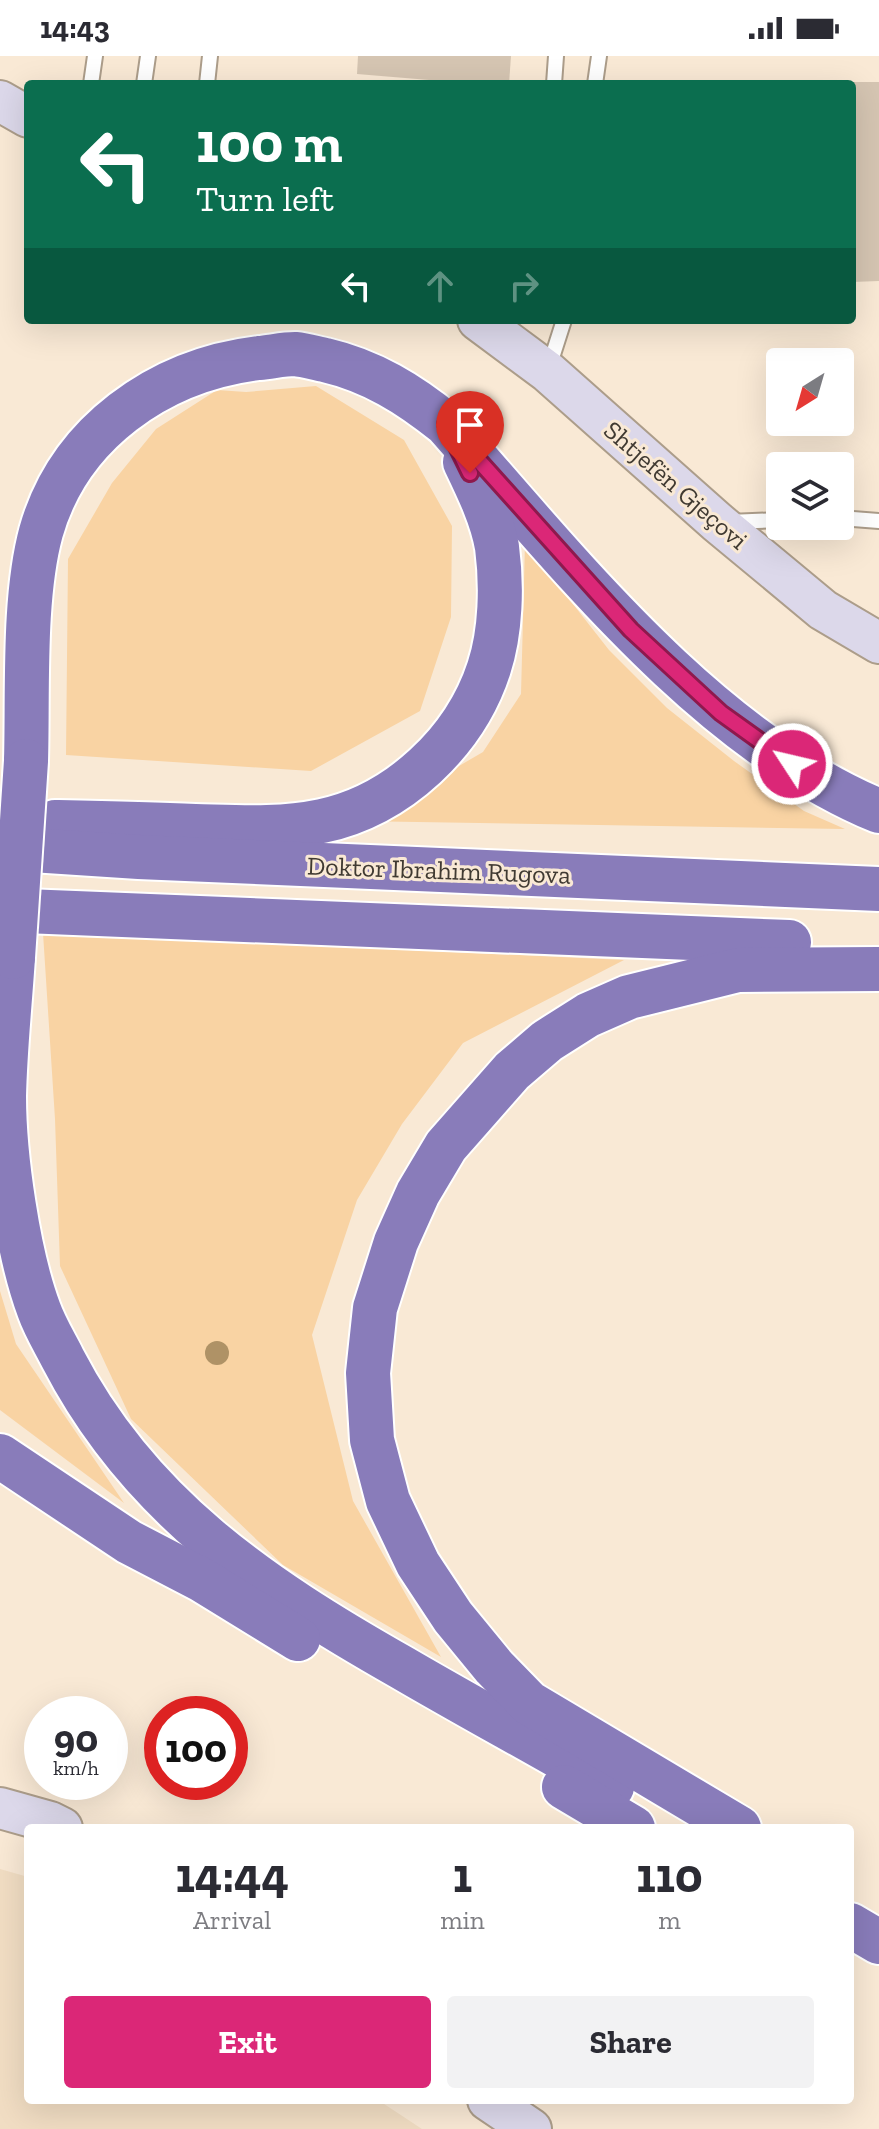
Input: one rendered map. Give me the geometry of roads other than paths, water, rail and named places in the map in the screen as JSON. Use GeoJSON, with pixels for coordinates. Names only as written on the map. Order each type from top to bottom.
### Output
{"type":"FeatureCollection","features":[{"type":"Feature","properties":{"kind":"highway"},"geometry":{"type":"LineString","coordinates":[[676,1824],[317,1619],[232,1560],[167,1502],[130,1461],[84,1399],[39,1311],[21,1242],[7,1153],[4,1097],[26,761],[32,580],[42,532],[60,487],[83,450],[113,419],[184,375],[232,361],[296,354],[348,365],[387,382],[446,424],[631,630],[721,713],[816,781],[879,811]]}},
{"type":"Feature","properties":{"kind":"highway"},"geometry":{"type":"LineString","coordinates":[[0,841],[55,822],[272,828],[324,821],[375,802],[414,775],[448,745],[470,709],[489,668],[497,629],[500,583],[496,545],[482,497],[446,424]]}},
{"type":"Feature","properties":{"kind":"highway","name":"Doktor Ibrahim Rugova"},"geometry":{"type":"LineString","coordinates":[[0,848],[155,858],[879,889]]}},
{"type":"Feature","properties":{"kind":"highway"},"geometry":{"type":"LineString","coordinates":[[0,910],[879,946]]}},
{"type":"Feature","properties":{"kind":"highway"},"geometry":{"type":"LineString","coordinates":[[732,1824],[529,1703],[453,1617],[418,1564],[388,1501],[372,1440],[368,1373],[375,1308],[396,1242],[412,1205],[446,1146],[512,1071],[547,1041],[588,1015],[629,997],[738,970],[879,969]]}},
{"type":"Feature","properties":{"kind":"highway"},"geometry":{"type":"LineString","coordinates":[[0,1456],[129,1542],[202,1580],[283,1630],[626,1824]]}},
{"type":"Feature","properties":{"kind":"highway"},"geometry":{"type":"LineString","coordinates":[[854,1927],[879,1942]]}},
{"type":"Feature","properties":{"kind":"street"},"geometry":{"type":"LineString","coordinates":[[0,101],[24,115]]}},
{"type":"Feature","properties":{"kind":"street","name":"Shtjefën Gjeçovi"},"geometry":{"type":"LineString","coordinates":[[491,324],[717,522],[823,610],[879,643]]}},
{"type":"Feature","properties":{"kind":"street"},"geometry":{"type":"LineString","coordinates":[[0,1808],[54,1824]]}},
{"type":"Feature","properties":{"kind":"street"},"geometry":{"type":"LineString","coordinates":[[494,2104],[531,2129]]}},
{"type":"Feature","properties":{"kind":"lane"},"geometry":{"type":"LineString","coordinates":[[92,80],[95,56]]}},
{"type":"Feature","properties":{"kind":"lane"},"geometry":{"type":"LineString","coordinates":[[145,80],[148,56]]}},
{"type":"Feature","properties":{"kind":"lane"},"geometry":{"type":"LineString","coordinates":[[207,80],[210,56]]}},
{"type":"Feature","properties":{"kind":"lane"},"geometry":{"type":"LineString","coordinates":[[554,80],[556,56]]}},
{"type":"Feature","properties":{"kind":"lane"},"geometry":{"type":"LineString","coordinates":[[596,80],[599,56]]}},
{"type":"Feature","properties":{"kind":"lane"},"geometry":{"type":"LineString","coordinates":[[548,372],[563,324]]}},
{"type":"Feature","properties":{"kind":"lane"},"geometry":{"type":"LineString","coordinates":[[854,519],[879,521]]}},
{"type":"Feature","properties":{"kind":"lane"},"geometry":{"type":"LineString","coordinates":[[717,522],[766,520]]}}]}
